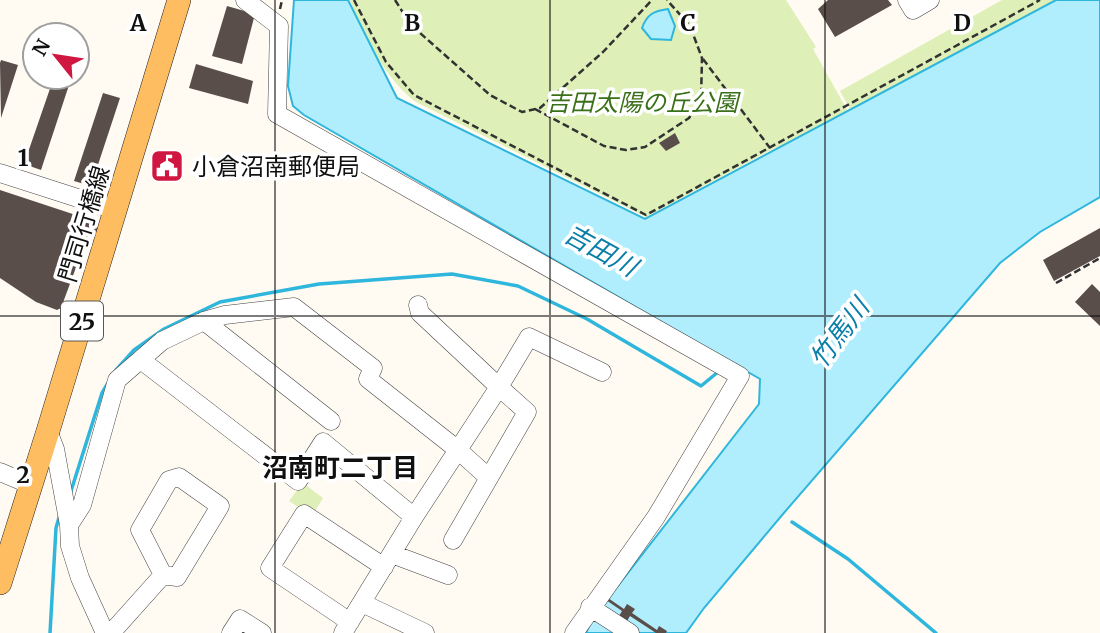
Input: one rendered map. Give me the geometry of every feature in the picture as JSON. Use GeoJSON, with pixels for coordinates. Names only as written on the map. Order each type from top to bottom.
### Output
{"type":"FeatureCollection","features":[{"type":"Feature","properties":{"kind":"main road","name":"門司行橋線"},"geometry":{"type":"LineString","coordinates":[[0,583],[4,554],[32,485],[179,0]]}},
{"type":"Feature","properties":{"kind":"street"},"geometry":{"type":"LineString","coordinates":[[245,0],[279,26],[277,114],[740,376],[656,517],[574,633]]}},
{"type":"Feature","properties":{"kind":"street"},"geometry":{"type":"LineString","coordinates":[[907,0],[914,10],[929,0]]}},
{"type":"Feature","properties":{"kind":"street"},"geometry":{"type":"LineString","coordinates":[[0,173],[115,210]]}},
{"type":"Feature","properties":{"kind":"street"},"geometry":{"type":"LineString","coordinates":[[418,305],[420,313],[527,412],[453,540]]}},
{"type":"Feature","properties":{"kind":"street"},"geometry":{"type":"LineString","coordinates":[[69,522],[82,505],[117,380],[162,341],[204,321],[225,315],[294,307],[373,368],[368,379],[489,478]]}},
{"type":"Feature","properties":{"kind":"street"},"geometry":{"type":"LineString","coordinates":[[204,321],[331,421]]}},
{"type":"Feature","properties":{"kind":"street"},"geometry":{"type":"LineString","coordinates":[[448,575],[388,560],[304,514],[270,568],[347,628],[362,603],[388,560],[414,517],[529,337],[602,372]]}},
{"type":"Feature","properties":{"kind":"street"},"geometry":{"type":"LineString","coordinates":[[141,360],[299,481],[323,442],[414,517]]}},
{"type":"Feature","properties":{"kind":"street"},"geometry":{"type":"LineString","coordinates":[[48,431],[55,449],[69,522],[70,546],[80,578],[105,633]]}},
{"type":"Feature","properties":{"kind":"street"},"geometry":{"type":"LineString","coordinates":[[0,472],[32,485]]}},
{"type":"Feature","properties":{"kind":"street"},"geometry":{"type":"LineString","coordinates":[[179,477],[220,506],[177,577],[163,575],[139,530],[169,480],[179,477]]}},
{"type":"Feature","properties":{"kind":"street"},"geometry":{"type":"LineString","coordinates":[[111,633],[163,575]]}},
{"type":"Feature","properties":{"kind":"street"},"geometry":{"type":"LineString","coordinates":[[362,603],[425,633]]}},
{"type":"Feature","properties":{"kind":"street"},"geometry":{"type":"LineString","coordinates":[[593,609],[630,633]]}},
{"type":"Feature","properties":{"kind":"street"},"geometry":{"type":"LineString","coordinates":[[231,633],[240,619],[262,633]]}},
{"type":"Feature","properties":{"kind":"path"},"geometry":{"type":"LineString","coordinates":[[354,0],[386,62],[414,95],[646,215],[1040,0]]}},
{"type":"Feature","properties":{"kind":"path"},"geometry":{"type":"LineString","coordinates":[[395,0],[411,25],[490,95],[522,112],[540,108],[603,52],[652,0]]}},
{"type":"Feature","properties":{"kind":"path"},"geometry":{"type":"LineString","coordinates":[[667,0],[690,26],[702,58],[771,148]]}},
{"type":"Feature","properties":{"kind":"path"},"geometry":{"type":"LineString","coordinates":[[535,109],[604,146],[626,150],[645,147],[689,118],[701,100],[702,58]]}},
{"type":"Feature","properties":{"kind":"path"},"geometry":{"type":"LineString","coordinates":[[1056,284],[1100,258]]}},
{"type":"Feature","properties":{"kind":"green space","name":"吉田太陽の丘公園"},"geometry":{"type":"Polygon","coordinates":[[[350,0],[786,0],[816,47],[813,49],[850,115],[771,150],[646,217],[416,102],[386,70],[361,27],[350,0]]]}},
{"type":"Feature","properties":{"kind":"green space"},"geometry":{"type":"Polygon","coordinates":[[[1002,0],[1055,0],[852,113],[840,91],[1002,0]]]}},
{"type":"Feature","properties":{"kind":"green space"},"geometry":{"type":"Polygon","coordinates":[[[303,483],[323,498],[312,516],[289,501],[303,483]]]}},
{"type":"Feature","properties":{"kind":"water"},"geometry":{"type":"Polygon","coordinates":[[[294,0],[348,0],[397,98],[645,219],[1056,0],[1100,0],[1100,197],[1040,232],[1000,263],[783,514],[686,633],[586,633],[593,618],[759,404],[760,379],[304,115],[293,106],[288,86],[294,0]]]}},
{"type":"Feature","properties":{"kind":"water"},"geometry":{"type":"Polygon","coordinates":[[[668,9],[675,26],[671,40],[651,39],[642,28],[646,19],[668,9]]]}},
{"type":"Feature","properties":{"kind":"building"},"geometry":{"type":"Polygon","coordinates":[[[828,0],[888,0],[892,5],[835,37],[818,9],[828,0]]]}},
{"type":"Feature","properties":{"kind":"building"},"geometry":{"type":"Polygon","coordinates":[[[227,6],[255,14],[242,64],[212,56],[227,6]]]}},
{"type":"Feature","properties":{"kind":"building"},"geometry":{"type":"Polygon","coordinates":[[[1,60],[18,65],[1,118],[0,63],[1,60]]]}},
{"type":"Feature","properties":{"kind":"building"},"geometry":{"type":"Polygon","coordinates":[[[196,64],[253,81],[248,104],[189,88],[196,64]]]}},
{"type":"Feature","properties":{"kind":"building"},"geometry":{"type":"Polygon","coordinates":[[[49,91],[67,91],[41,170],[24,164],[49,91]]]}},
{"type":"Feature","properties":{"kind":"building"},"geometry":{"type":"Polygon","coordinates":[[[103,93],[120,98],[91,186],[74,181],[103,93]]]}},
{"type":"Feature","properties":{"kind":"building"},"geometry":{"type":"Polygon","coordinates":[[[675,133],[680,143],[666,151],[659,143],[675,133]]]}},
{"type":"Feature","properties":{"kind":"building"},"geometry":{"type":"Polygon","coordinates":[[[0,190],[100,223],[94,237],[88,235],[61,308],[57,310],[36,302],[0,278],[0,190]]]}},
{"type":"Feature","properties":{"kind":"building"},"geometry":{"type":"Polygon","coordinates":[[[1100,228],[1100,256],[1054,281],[1043,260],[1100,228]]]}},
{"type":"Feature","properties":{"kind":"building"},"geometry":{"type":"Polygon","coordinates":[[[1092,284],[1100,292],[1100,326],[1075,302],[1092,284]]]}},
{"type":"Feature","properties":{"kind":"building"},"geometry":{"type":"Polygon","coordinates":[[[608,598],[624,609],[627,604],[635,609],[632,613],[657,630],[659,626],[667,631],[666,633],[656,633],[630,616],[627,621],[619,616],[622,611],[606,600],[608,598]]]}},
{"type":"Feature","properties":{"kind":"waterway"},"geometry":{"type":"LineString","coordinates":[[116,370],[134,350],[164,329],[220,302],[319,284],[452,274],[518,286],[587,319],[701,386],[718,372]]}},
{"type":"Feature","properties":{"kind":"waterway"},"geometry":{"type":"LineString","coordinates":[[71,491],[102,393],[108,383]]}},
{"type":"Feature","properties":{"kind":"waterway"},"geometry":{"type":"LineString","coordinates":[[50,633],[56,528],[60,514]]}},
{"type":"Feature","properties":{"kind":"waterway"},"geometry":{"type":"LineString","coordinates":[[792,522],[848,559],[936,633]]}},
{"type":"Feature","properties":{"kind":"place","name":"小倉沼南郵便局"},"geometry":{"type":"Point","coordinates":[167,166]}},
{"type":"Feature","properties":{"kind":"district","name":"沼南町二丁目"},"geometry":{"type":"Point","coordinates":[340,467]}},
{"type":"Feature","properties":{"kind":"water label","name":"吉田川"},"geometry":{"type":"Point","coordinates":[601,250]}},
{"type":"Feature","properties":{"kind":"water label","name":"竹馬川"},"geometry":{"type":"Point","coordinates":[839,333]}}]}
